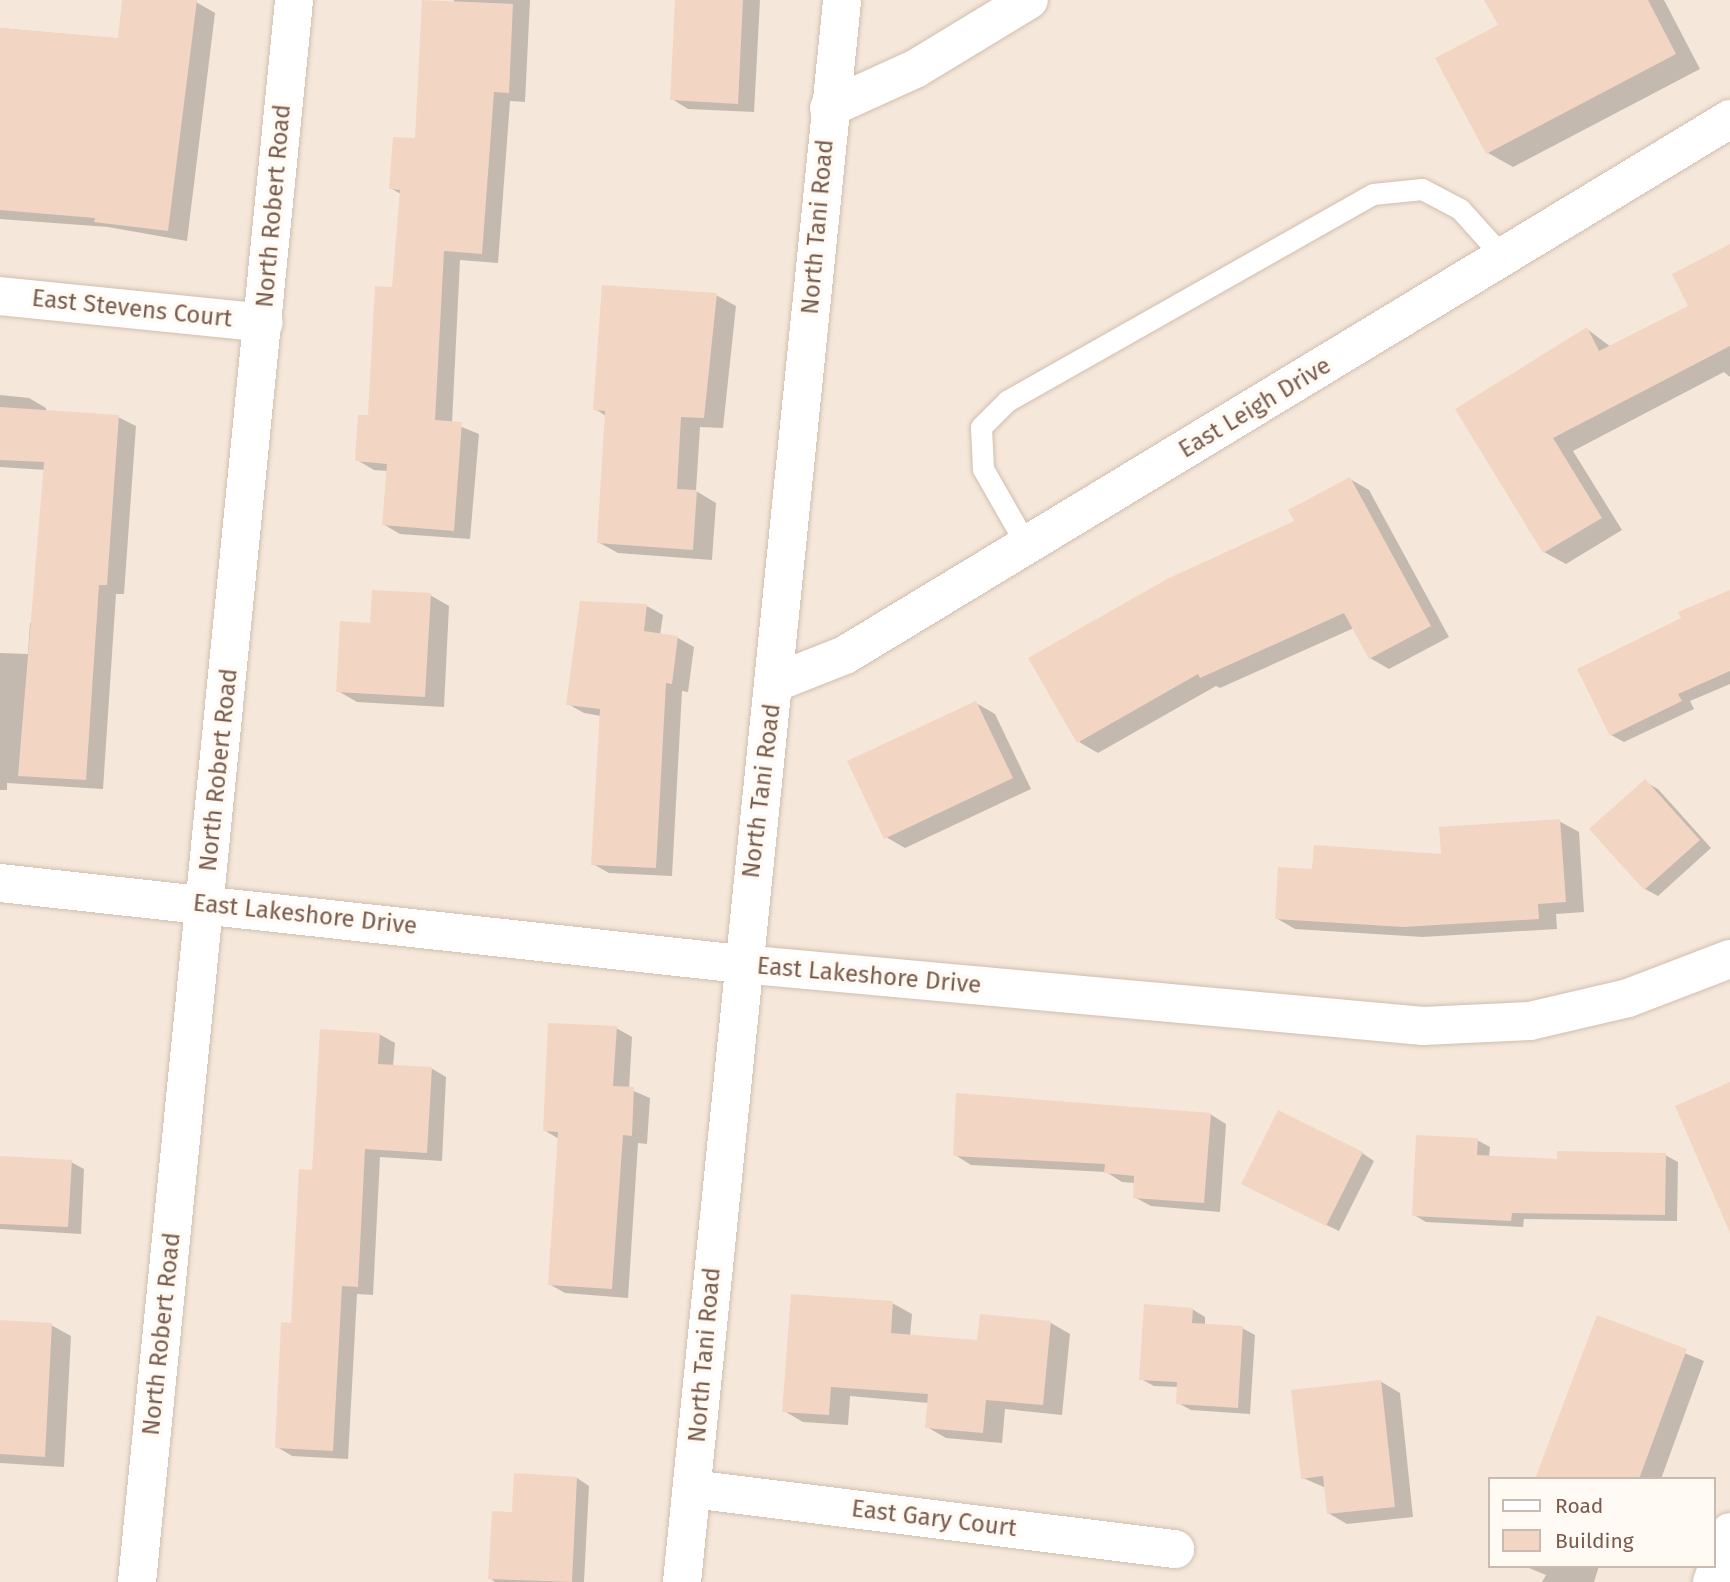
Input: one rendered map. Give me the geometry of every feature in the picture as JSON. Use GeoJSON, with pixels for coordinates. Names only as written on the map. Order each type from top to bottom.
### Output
{"type":"FeatureCollection","features":[{"type":"Feature","properties":{"kind":"street","name":"North Robert Road"},"geometry":{"type":"LineString","coordinates":[[137,1582],[294,0]]}},
{"type":"Feature","properties":{"kind":"street","name":"North Tani Road"},"geometry":{"type":"LineString","coordinates":[[682,1582],[741,964],[774,683],[829,108],[842,0]]}},
{"type":"Feature","properties":{"kind":"street"},"geometry":{"type":"LineString","coordinates":[[829,108],[915,69],[1029,0]]}},
{"type":"Feature","properties":{"kind":"street","name":"East Leigh Drive"},"geometry":{"type":"LineString","coordinates":[[774,683],[845,655],[1730,119]]}},
{"type":"Feature","properties":{"kind":"street","name":"East Stevens Court"},"geometry":{"type":"LineString","coordinates":[[0,296],[264,323]]}},
{"type":"Feature","properties":{"kind":"street","name":"East Lakeshore Drive"},"geometry":{"type":"LineString","coordinates":[[0,883],[205,903],[741,964],[1423,1026],[1530,1021],[1628,998],[1730,959]]}},
{"type":"Feature","properties":{"kind":"street","name":"East Gary Court"},"geometry":{"type":"LineString","coordinates":[[692,1489],[1175,1549]]}},
{"type":"Feature","properties":{"kind":"street"},"geometry":{"type":"LineString","coordinates":[[1712,1582],[1730,1532]]}},
{"type":"Feature","properties":{"kind":"lane"},"geometry":{"type":"LineString","coordinates":[[1027,546],[983,469],[981,427],[1007,401],[1373,194],[1422,189],[1460,209],[1503,257]]}},
{"type":"Feature","properties":{"kind":"shaded area"},"geometry":{"type":"Polygon","coordinates":[[[0,0],[1730,0],[1730,1582],[0,1582],[0,0]]]}},
{"type":"Feature","properties":{"kind":"building"},"geometry":{"type":"Polygon","coordinates":[[[122,0],[197,0],[168,231],[94,222],[95,218],[0,210],[0,28],[118,38],[122,0]]]}},
{"type":"Feature","properties":{"kind":"building"},"geometry":{"type":"Polygon","coordinates":[[[422,0],[513,4],[509,93],[494,92],[482,254],[444,251],[435,420],[462,422],[454,531],[382,525],[387,464],[355,461],[358,415],[368,415],[375,286],[392,287],[400,190],[389,189],[393,137],[415,138],[422,0]]]}},
{"type":"Feature","properties":{"kind":"building"},"geometry":{"type":"Polygon","coordinates":[[[675,0],[743,0],[738,104],[670,100],[675,0]]]}},
{"type":"Feature","properties":{"kind":"building"},"geometry":{"type":"Polygon","coordinates":[[[1484,0],[1648,0],[1676,54],[1486,154],[1435,58],[1498,25],[1484,0]]]}},
{"type":"Feature","properties":{"kind":"building"},"geometry":{"type":"Polygon","coordinates":[[[1730,244],[1730,346],[1553,438],[1602,518],[1543,553],[1455,409],[1587,327],[1599,351],[1688,306],[1672,274],[1730,244]]]}},
{"type":"Feature","properties":{"kind":"building"},"geometry":{"type":"Polygon","coordinates":[[[602,285],[717,293],[704,418],[681,417],[677,489],[697,490],[693,550],[597,543],[605,411],[593,410],[602,285]]]}},
{"type":"Feature","properties":{"kind":"building"},"geometry":{"type":"Polygon","coordinates":[[[0,407],[119,415],[107,585],[99,585],[86,780],[18,776],[44,462],[0,460],[0,407]]]}},
{"type":"Feature","properties":{"kind":"building"},"geometry":{"type":"Polygon","coordinates":[[[1350,477],[1431,626],[1369,659],[1344,613],[1200,678],[1198,674],[1077,743],[1028,658],[1167,579],[1294,521],[1288,510],[1350,477]]]}},
{"type":"Feature","properties":{"kind":"building"},"geometry":{"type":"Polygon","coordinates":[[[372,590],[431,593],[425,697],[336,692],[340,621],[370,623],[372,590]]]}},
{"type":"Feature","properties":{"kind":"building"},"geometry":{"type":"Polygon","coordinates":[[[1730,590],[1730,671],[1678,694],[1682,701],[1610,736],[1577,669],[1681,618],[1678,612],[1730,590]]]}},
{"type":"Feature","properties":{"kind":"building"},"geometry":{"type":"Polygon","coordinates":[[[580,601],[647,604],[644,631],[678,636],[672,684],[666,683],[656,868],[591,865],[600,709],[566,705],[580,601]]]}},
{"type":"Feature","properties":{"kind":"building"},"geometry":{"type":"Polygon","coordinates":[[[976,701],[1013,778],[884,839],[847,761],[976,701]]]}},
{"type":"Feature","properties":{"kind":"building"},"geometry":{"type":"Polygon","coordinates":[[[1645,779],[1700,840],[1644,890],[1589,829],[1645,779]]]}},
{"type":"Feature","properties":{"kind":"building"},"geometry":{"type":"Polygon","coordinates":[[[1560,819],[1566,902],[1538,904],[1539,919],[1403,927],[1275,919],[1278,867],[1312,869],[1314,845],[1441,854],[1439,827],[1560,819]]]}},
{"type":"Feature","properties":{"kind":"building"},"geometry":{"type":"Polygon","coordinates":[[[548,1023],[617,1026],[613,1086],[634,1087],[632,1136],[623,1135],[612,1289],[548,1285],[558,1132],[543,1131],[548,1023]]]}},
{"type":"Feature","properties":{"kind":"building"},"geometry":{"type":"Polygon","coordinates":[[[320,1029],[380,1033],[378,1064],[432,1067],[427,1153],[365,1149],[358,1287],[342,1286],[333,1451],[275,1448],[281,1322],[291,1323],[299,1169],[312,1170],[320,1029]]]}},
{"type":"Feature","properties":{"kind":"building"},"geometry":{"type":"Polygon","coordinates":[[[1730,1082],[1730,1233],[1675,1106],[1730,1082]]]}},
{"type":"Feature","properties":{"kind":"building"},"geometry":{"type":"Polygon","coordinates":[[[956,1093],[1211,1113],[1204,1203],[1133,1198],[1134,1176],[1104,1173],[1105,1164],[953,1156],[956,1093]]]}},
{"type":"Feature","properties":{"kind":"building"},"geometry":{"type":"Polygon","coordinates":[[[1278,1110],[1363,1152],[1326,1226],[1241,1184],[1278,1110]]]}},
{"type":"Feature","properties":{"kind":"building"},"geometry":{"type":"Polygon","coordinates":[[[1416,1135],[1478,1138],[1477,1155],[1557,1159],[1557,1151],[1666,1153],[1665,1215],[1512,1213],[1511,1221],[1412,1216],[1416,1135]]]}},
{"type":"Feature","properties":{"kind":"building"},"geometry":{"type":"Polygon","coordinates":[[[0,1156],[72,1160],[68,1227],[0,1224],[0,1156]]]}},
{"type":"Feature","properties":{"kind":"building"},"geometry":{"type":"Polygon","coordinates":[[[791,1294],[893,1301],[891,1333],[977,1340],[980,1314],[1051,1321],[1043,1405],[986,1400],[983,1433],[925,1428],[928,1394],[831,1387],[829,1415],[782,1412],[791,1294]]]}},
{"type":"Feature","properties":{"kind":"building"},"geometry":{"type":"Polygon","coordinates":[[[1144,1304],[1193,1308],[1192,1323],[1243,1326],[1238,1408],[1176,1404],[1177,1382],[1139,1380],[1144,1304]]]}},
{"type":"Feature","properties":{"kind":"building"},"geometry":{"type":"Polygon","coordinates":[[[1597,1315],[1687,1349],[1640,1477],[1536,1477],[1597,1315]]]}},
{"type":"Feature","properties":{"kind":"building"},"geometry":{"type":"Polygon","coordinates":[[[0,1320],[52,1323],[45,1457],[0,1454],[0,1320]]]}},
{"type":"Feature","properties":{"kind":"building"},"geometry":{"type":"Polygon","coordinates":[[[1381,1380],[1395,1507],[1327,1514],[1323,1476],[1301,1479],[1291,1390],[1381,1380]]]}},
{"type":"Feature","properties":{"kind":"building"},"geometry":{"type":"Polygon","coordinates":[[[514,1473],[577,1477],[572,1582],[488,1579],[492,1511],[512,1512],[514,1473]]]}}]}
